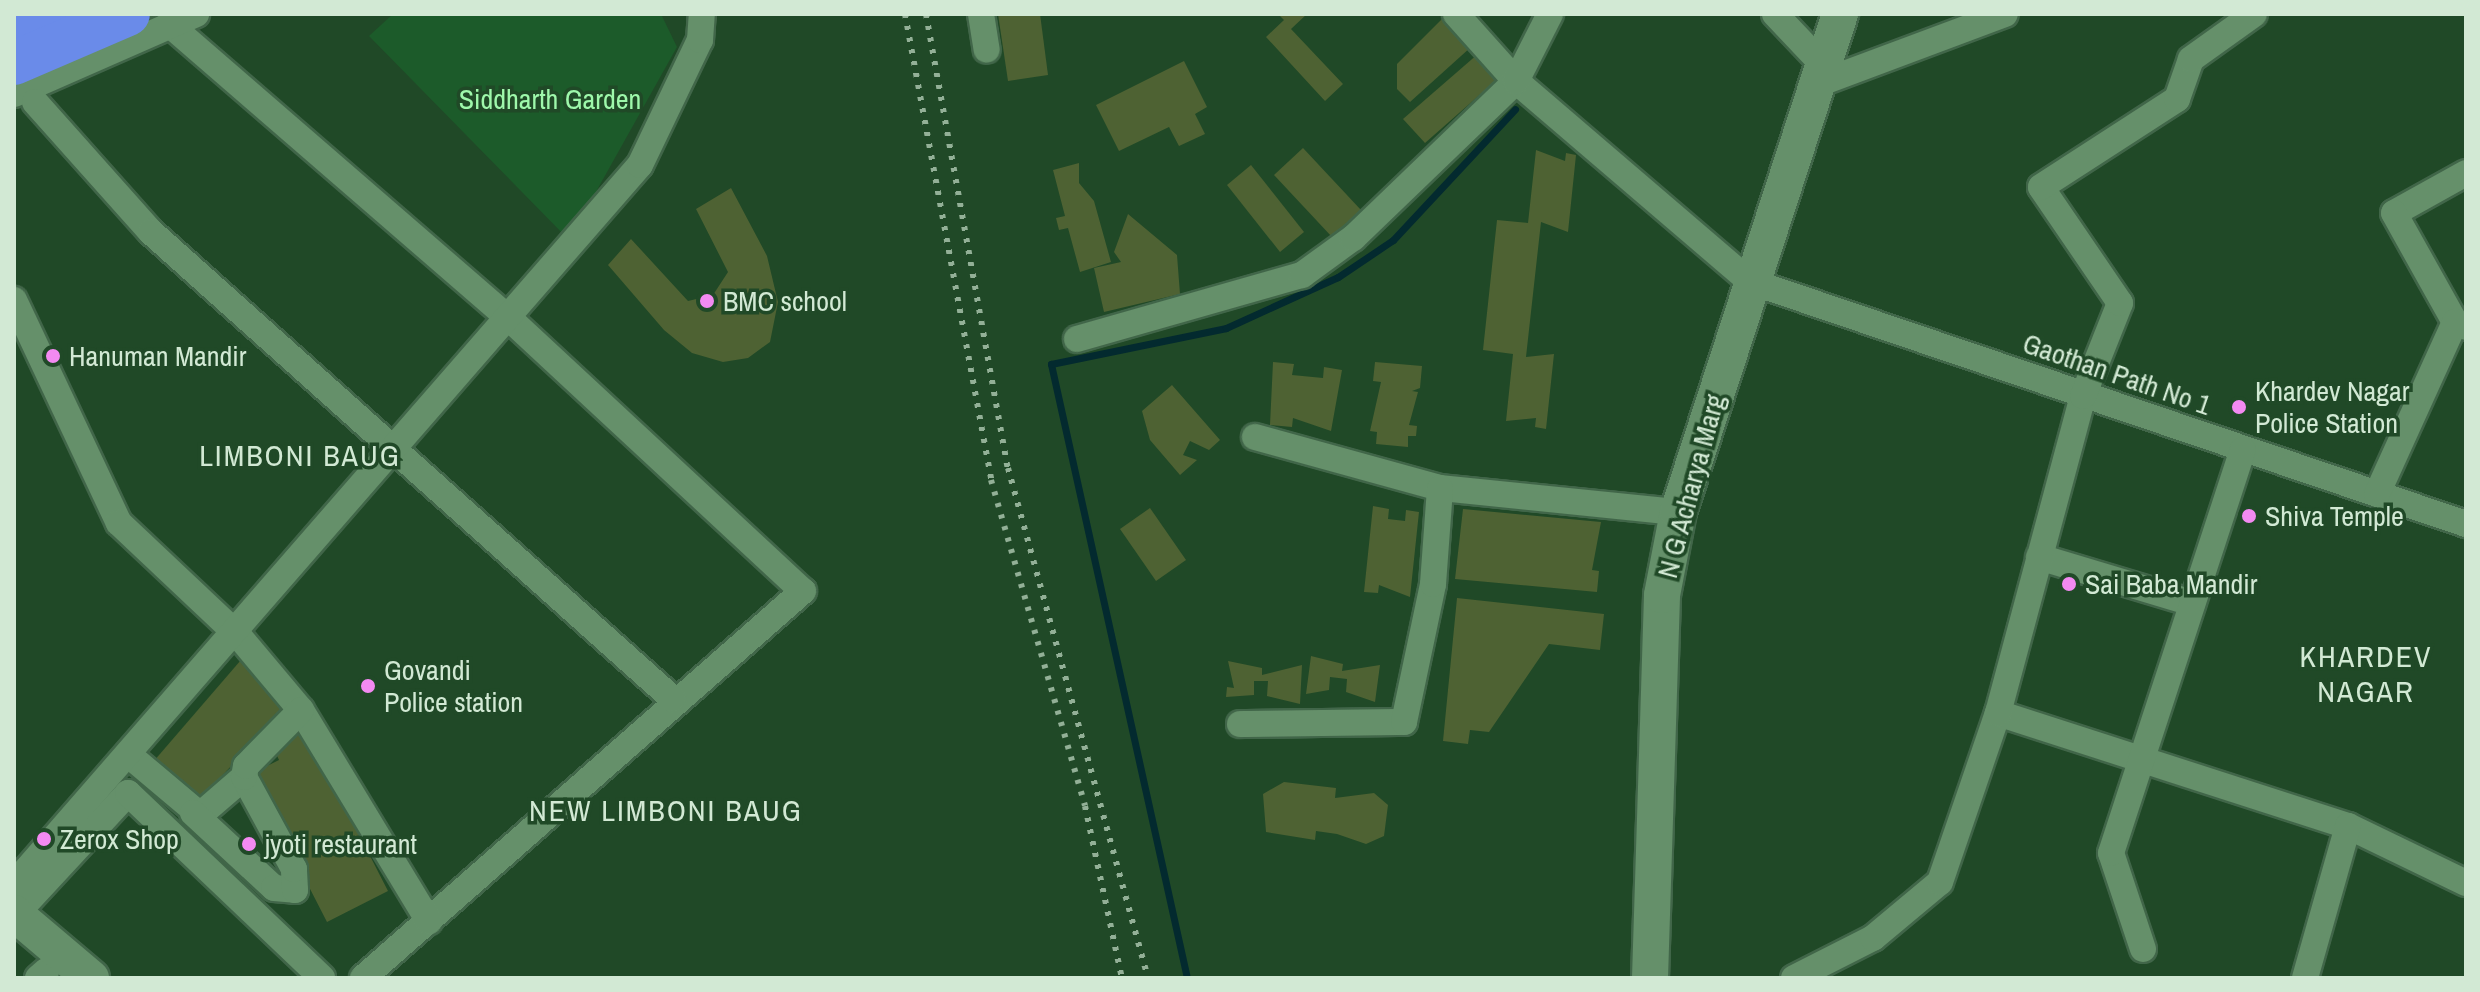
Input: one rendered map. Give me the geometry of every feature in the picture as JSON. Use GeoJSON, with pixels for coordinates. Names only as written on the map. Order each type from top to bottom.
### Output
{"type":"FeatureCollection","features":[{"type":"Feature","properties":{"kind":"highway"},"geometry":{"type":"LineString","coordinates":[[14,25],[49,14]]}},
{"type":"Feature","properties":{"kind":"highway"},"geometry":{"type":"LineString","coordinates":[[14,63],[149,19]]}},
{"type":"Feature","properties":{"kind":"main road","name":"N G Acharya Marg"},"geometry":{"type":"LineString","coordinates":[[1650,978],[1662,595],[1678,512],[1749,281],[1824,75],[1840,14]]}},
{"type":"Feature","properties":{"kind":"main road"},"geometry":{"type":"LineString","coordinates":[[14,914],[46,976]]}},
{"type":"Feature","properties":{"kind":"main road"},"geometry":{"type":"LineString","coordinates":[[14,914],[91,978]]}},
{"type":"Feature","properties":{"kind":"street"},"geometry":{"type":"LineString","coordinates":[[196,14],[149,19],[24,98],[151,232],[673,699]]}},
{"type":"Feature","properties":{"kind":"street"},"geometry":{"type":"LineString","coordinates":[[14,914],[130,756],[399,451],[640,165],[700,40],[702,14]]}},
{"type":"Feature","properties":{"kind":"street"},"geometry":{"type":"LineString","coordinates":[[981,14],[987,50]]}},
{"type":"Feature","properties":{"kind":"street"},"geometry":{"type":"LineString","coordinates":[[1456,14],[1521,85],[1588,132],[1749,281]]}},
{"type":"Feature","properties":{"kind":"street"},"geometry":{"type":"LineString","coordinates":[[1521,85],[1550,14]]}},
{"type":"Feature","properties":{"kind":"street"},"geometry":{"type":"LineString","coordinates":[[1077,339],[1302,275],[1353,238],[1521,85],[1564,14]]}},
{"type":"Feature","properties":{"kind":"street"},"geometry":{"type":"LineString","coordinates":[[1775,14],[1824,75],[2005,14]]}},
{"type":"Feature","properties":{"kind":"street"},"geometry":{"type":"LineString","coordinates":[[1794,978],[1873,938],[1940,882],[1998,713],[2083,396],[2120,303],[2041,187],[2177,99],[2191,59],[2254,14]]}},
{"type":"Feature","properties":{"kind":"street"},"geometry":{"type":"LineString","coordinates":[[149,19],[511,320],[803,591],[673,699],[429,921],[354,970]]}},
{"type":"Feature","properties":{"kind":"street"},"geometry":{"type":"LineString","coordinates":[[2377,494],[2461,324],[2394,213],[2466,173]]}},
{"type":"Feature","properties":{"kind":"street","name":"Gaothan Path No 1"},"geometry":{"type":"LineString","coordinates":[[1749,281],[2466,524]]}},
{"type":"Feature","properties":{"kind":"street"},"geometry":{"type":"LineString","coordinates":[[14,300],[119,523],[238,635],[301,710],[429,921]]}},
{"type":"Feature","properties":{"kind":"street"},"geometry":{"type":"LineString","coordinates":[[1255,437],[1440,488],[1678,512]]}},
{"type":"Feature","properties":{"kind":"street"},"geometry":{"type":"LineString","coordinates":[[2143,949],[2111,853],[2243,450]]}},
{"type":"Feature","properties":{"kind":"street"},"geometry":{"type":"LineString","coordinates":[[1240,724],[1404,722],[1433,584],[1440,488]]}},
{"type":"Feature","properties":{"kind":"street"},"geometry":{"type":"LineString","coordinates":[[2039,557],[2192,603]]}},
{"type":"Feature","properties":{"kind":"street"},"geometry":{"type":"LineString","coordinates":[[193,813],[207,811],[244,777],[246,766],[301,710]]}},
{"type":"Feature","properties":{"kind":"street"},"geometry":{"type":"LineString","coordinates":[[1998,713],[2140,765],[2348,826],[2466,883]]}},
{"type":"Feature","properties":{"kind":"street"},"geometry":{"type":"LineString","coordinates":[[130,756],[274,888],[295,890],[300,883],[244,777]]}},
{"type":"Feature","properties":{"kind":"street"},"geometry":{"type":"LineString","coordinates":[[14,914],[128,793],[354,970]]}},
{"type":"Feature","properties":{"kind":"street"},"geometry":{"type":"LineString","coordinates":[[233,850],[269,821]]}},
{"type":"Feature","properties":{"kind":"street"},"geometry":{"type":"LineString","coordinates":[[2305,978],[2348,826]]}},
{"type":"Feature","properties":{"kind":"street"},"geometry":{"type":"LineString","coordinates":[[354,970],[409,923],[395,892]]}},
{"type":"Feature","properties":{"kind":"green space","name":"Siddharth Garden"},"geometry":{"type":"Polygon","coordinates":[[[393,14],[661,14],[677,47],[569,240],[369,36],[393,14]]]}},
{"type":"Feature","properties":{"kind":"building"},"geometry":{"type":"Polygon","coordinates":[[[998,14],[1040,14],[1048,75],[1008,81],[998,14]]]}},
{"type":"Feature","properties":{"kind":"building"},"geometry":{"type":"Polygon","coordinates":[[[1278,14],[1307,14],[1291,29],[1343,84],[1325,101],[1266,37],[1284,20],[1278,14]]]}},
{"type":"Feature","properties":{"kind":"building"},"geometry":{"type":"Polygon","coordinates":[[[1444,17],[1471,47],[1410,102],[1397,89],[1397,64],[1444,17]]]}},
{"type":"Feature","properties":{"kind":"building"},"geometry":{"type":"Polygon","coordinates":[[[1479,53],[1500,77],[1425,143],[1403,119],[1479,53]]]}},
{"type":"Feature","properties":{"kind":"building"},"geometry":{"type":"Polygon","coordinates":[[[1184,61],[1207,107],[1195,114],[1205,134],[1179,146],[1169,127],[1119,151],[1096,105],[1184,61]]]}},
{"type":"Feature","properties":{"kind":"building"},"geometry":{"type":"Polygon","coordinates":[[[1303,148],[1361,210],[1332,237],[1274,175],[1303,148]]]}},
{"type":"Feature","properties":{"kind":"building"},"geometry":{"type":"Polygon","coordinates":[[[1536,150],[1565,161],[1566,153],[1576,155],[1568,232],[1541,222],[1526,357],[1554,354],[1546,429],[1535,427],[1536,418],[1506,421],[1513,354],[1483,350],[1497,220],[1528,223],[1536,150]]]}},
{"type":"Feature","properties":{"kind":"building"},"geometry":{"type":"Polygon","coordinates":[[[1079,163],[1079,183],[1094,201],[1111,262],[1080,272],[1068,228],[1059,230],[1056,218],[1065,216],[1053,170],[1079,163]]]}},
{"type":"Feature","properties":{"kind":"building"},"geometry":{"type":"Polygon","coordinates":[[[1251,165],[1304,232],[1280,252],[1227,185],[1251,165]]]}},
{"type":"Feature","properties":{"kind":"building"},"geometry":{"type":"Polygon","coordinates":[[[731,188],[767,256],[778,302],[770,342],[748,358],[723,362],[692,353],[664,330],[608,265],[631,239],[688,301],[713,295],[728,272],[696,209],[731,188]]]}},
{"type":"Feature","properties":{"kind":"building"},"geometry":{"type":"Polygon","coordinates":[[[1128,214],[1177,255],[1180,294],[1104,312],[1094,268],[1121,262],[1114,252],[1128,214]]]}},
{"type":"Feature","properties":{"kind":"building"},"geometry":{"type":"Polygon","coordinates":[[[1273,362],[1294,364],[1292,375],[1323,378],[1324,367],[1342,370],[1331,431],[1293,418],[1292,427],[1270,425],[1273,362]]]}},
{"type":"Feature","properties":{"kind":"building"},"geometry":{"type":"Polygon","coordinates":[[[1375,362],[1422,366],[1420,388],[1412,391],[1418,392],[1409,425],[1417,426],[1416,436],[1408,436],[1408,447],[1376,444],[1377,432],[1370,431],[1381,382],[1373,381],[1375,362]]]}},
{"type":"Feature","properties":{"kind":"building"},"geometry":{"type":"Polygon","coordinates":[[[1172,385],[1220,440],[1209,450],[1190,441],[1183,455],[1197,460],[1180,475],[1150,440],[1142,411],[1172,385]]]}},
{"type":"Feature","properties":{"kind":"building"},"geometry":{"type":"Polygon","coordinates":[[[1373,506],[1389,509],[1388,519],[1405,521],[1406,510],[1419,512],[1410,597],[1379,585],[1378,593],[1364,592],[1373,506]]]}},
{"type":"Feature","properties":{"kind":"building"},"geometry":{"type":"Polygon","coordinates":[[[1150,508],[1186,560],[1156,581],[1120,529],[1150,508]]]}},
{"type":"Feature","properties":{"kind":"building"},"geometry":{"type":"Polygon","coordinates":[[[1463,509],[1601,522],[1592,570],[1599,571],[1597,592],[1455,579],[1463,509]]]}},
{"type":"Feature","properties":{"kind":"building"},"geometry":{"type":"Polygon","coordinates":[[[1457,598],[1604,614],[1600,650],[1549,644],[1489,732],[1470,730],[1468,744],[1443,741],[1457,598]]]}},
{"type":"Feature","properties":{"kind":"building"},"geometry":{"type":"Polygon","coordinates":[[[247,653],[290,703],[192,808],[147,769],[247,653]]]}},
{"type":"Feature","properties":{"kind":"building"},"geometry":{"type":"Polygon","coordinates":[[[1311,656],[1343,664],[1342,671],[1380,665],[1375,702],[1346,692],[1347,679],[1330,677],[1329,690],[1306,694],[1311,656]]]}},
{"type":"Feature","properties":{"kind":"building"},"geometry":{"type":"Polygon","coordinates":[[[1228,661],[1262,668],[1262,675],[1302,665],[1300,704],[1267,696],[1268,681],[1254,681],[1254,695],[1226,697],[1227,687],[1234,688],[1228,661]]]}},
{"type":"Feature","properties":{"kind":"building"},"geometry":{"type":"Polygon","coordinates":[[[306,731],[388,891],[327,922],[251,774],[279,760],[273,747],[306,731]]]}},
{"type":"Feature","properties":{"kind":"building"},"geometry":{"type":"Polygon","coordinates":[[[1284,782],[1336,788],[1335,798],[1374,793],[1388,805],[1384,836],[1366,844],[1316,831],[1315,840],[1266,832],[1263,794],[1284,782]]]}},
{"type":"Feature","properties":{"kind":"waterway"},"geometry":{"type":"LineString","coordinates":[[1187,978],[1051,364],[1226,328],[1338,277],[1393,240],[1515,109]]}},
{"type":"Feature","properties":{"kind":"railway"},"geometry":{"type":"LineString","coordinates":[[905,14],[991,480],[1085,806],[1122,978]]}},
{"type":"Feature","properties":{"kind":"railway"},"geometry":{"type":"LineString","coordinates":[[926,14],[1008,468],[1148,978]]}},
{"type":"Feature","properties":{"kind":"place","name":"BMC school"},"geometry":{"type":"Point","coordinates":[707,301]}},
{"type":"Feature","properties":{"kind":"place","name":"Hanuman Mandir"},"geometry":{"type":"Point","coordinates":[53,356]}},
{"type":"Feature","properties":{"kind":"place","name":"Khardev Nagar Police Station"},"geometry":{"type":"Point","coordinates":[2239,407]}},
{"type":"Feature","properties":{"kind":"place","name":"Shiva Temple"},"geometry":{"type":"Point","coordinates":[2249,516]}},
{"type":"Feature","properties":{"kind":"place","name":"Sai Baba Mandir"},"geometry":{"type":"Point","coordinates":[2069,584]}},
{"type":"Feature","properties":{"kind":"place","name":"Govandi Police station"},"geometry":{"type":"Point","coordinates":[368,686]}},
{"type":"Feature","properties":{"kind":"place","name":"Zerox Shop"},"geometry":{"type":"Point","coordinates":[44,839]}},
{"type":"Feature","properties":{"kind":"place","name":"jyoti restaurant"},"geometry":{"type":"Point","coordinates":[249,844]}},
{"type":"Feature","properties":{"kind":"district","name":"LIMBONI BAUG"},"geometry":{"type":"Point","coordinates":[300,455]}},
{"type":"Feature","properties":{"kind":"district","name":"KHARDEV NAGAR"},"geometry":{"type":"Point","coordinates":[2366,673]}},
{"type":"Feature","properties":{"kind":"district","name":"NEW LIMBONI BAUG"},"geometry":{"type":"Point","coordinates":[666,810]}}]}
